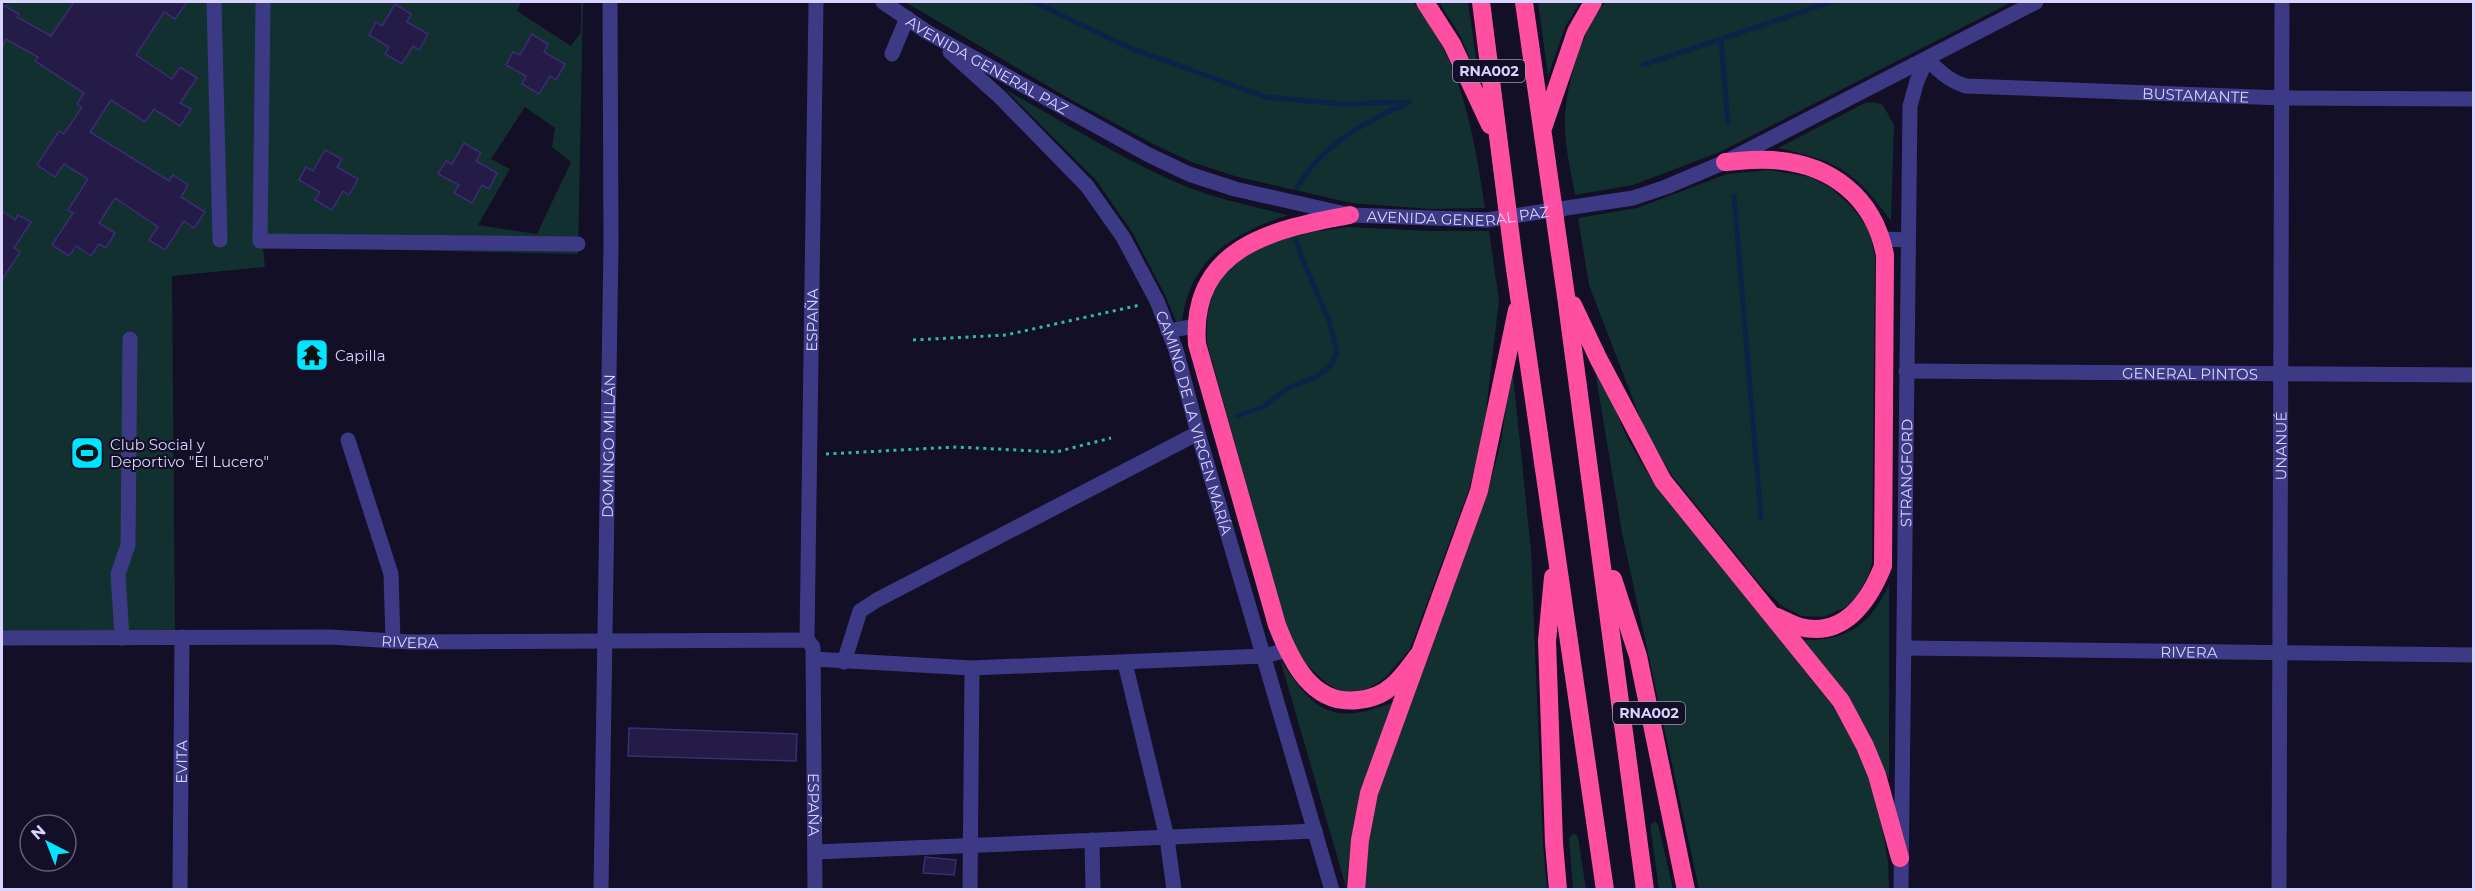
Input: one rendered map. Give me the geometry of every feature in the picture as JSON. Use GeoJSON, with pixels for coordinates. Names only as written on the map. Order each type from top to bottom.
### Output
{"type":"FeatureCollection","features":[{"type":"Feature","properties":{"kind":"highway"},"geometry":{"type":"LineString","coordinates":[[1425,2],[1452,44],[1497,140]]}},
{"type":"Feature","properties":{"kind":"highway","name":"RNA002"},"geometry":{"type":"LineString","coordinates":[[1481,2],[1497,140],[1605,890]]}},
{"type":"Feature","properties":{"kind":"highway","name":"RNA002"},"geometry":{"type":"LineString","coordinates":[[1524,2],[1565,289],[1645,890]]}},
{"type":"Feature","properties":{"kind":"highway"},"geometry":{"type":"LineString","coordinates":[[1542,133],[1576,32],[1593,2]]}},
{"type":"Feature","properties":{"kind":"highway"},"geometry":{"type":"LineString","coordinates":[[1725,162],[1772,159],[1809,166],[1836,179],[1862,202],[1878,225],[1885,255],[1883,566],[1869,596],[1856,612],[1838,625],[1820,629],[1800,627],[1772,614]]}},
{"type":"Feature","properties":{"kind":"highway"},"geometry":{"type":"LineString","coordinates":[[1350,215],[1301,224],[1245,246],[1225,261],[1210,278],[1199,300],[1196,326],[1197,344],[1277,625],[1287,650],[1310,685],[1327,697],[1346,702],[1370,699],[1392,686],[1420,653]]}},
{"type":"Feature","properties":{"kind":"highway"},"geometry":{"type":"LineString","coordinates":[[1565,289],[1598,358],[1663,481],[1827,682],[1854,723],[1884,794],[1900,858]]}},
{"type":"Feature","properties":{"kind":"highway"},"geometry":{"type":"LineString","coordinates":[[1356,890],[1360,840],[1369,793],[1479,491],[1520,296]]}},
{"type":"Feature","properties":{"kind":"highway","name":"RNA002"},"geometry":{"type":"LineString","coordinates":[[1599,539],[1638,656],[1686,890]]}},
{"type":"Feature","properties":{"kind":"highway","name":"RNA002"},"geometry":{"type":"LineString","coordinates":[[1556,545],[1547,641],[1554,843],[1558,890]]}},
{"type":"Feature","properties":{"kind":"street"},"geometry":{"type":"LineString","coordinates":[[214,2],[220,240]]}},
{"type":"Feature","properties":{"kind":"street"},"geometry":{"type":"LineString","coordinates":[[263,2],[260,241],[578,244]]}},
{"type":"Feature","properties":{"kind":"street","name":"DOMINGO MILLÁN"},"geometry":{"type":"LineString","coordinates":[[601,890],[610,245],[610,2]]}},
{"type":"Feature","properties":{"kind":"street","name":"ESPAÑA"},"geometry":{"type":"LineString","coordinates":[[815,890],[809,455],[816,2]]}},
{"type":"Feature","properties":{"kind":"street","name":"AVENIDA GENERAL PAZ"},"geometry":{"type":"LineString","coordinates":[[883,2],[927,32],[1149,155],[1189,174],[1235,189],[1350,215],[1487,220],[1633,198],[1666,188],[1725,162],[2036,2]]}},
{"type":"Feature","properties":{"kind":"street","name":"UNANUÉ"},"geometry":{"type":"LineString","coordinates":[[2279,890],[2282,2]]}},
{"type":"Feature","properties":{"kind":"street"},"geometry":{"type":"LineString","coordinates":[[892,54],[907,18]]}},
{"type":"Feature","properties":{"kind":"street","name":"CAMINO DE LA VIRGEN MARÍA"},"geometry":{"type":"LineString","coordinates":[[927,32],[1000,97],[1087,186],[1123,237],[1157,301],[1176,350],[1198,433],[1332,890]]}},
{"type":"Feature","properties":{"kind":"street","name":"BUSTAMANTE"},"geometry":{"type":"LineString","coordinates":[[1927,59],[1953,82],[1966,86],[2283,98],[2474,99]]}},
{"type":"Feature","properties":{"kind":"street","name":"STRANGFORD"},"geometry":{"type":"LineString","coordinates":[[1901,890],[1910,106],[1917,81],[1927,59]]}},
{"type":"Feature","properties":{"kind":"street"},"geometry":{"type":"LineString","coordinates":[[1882,239],[1908,240]]}},
{"type":"Feature","properties":{"kind":"street"},"geometry":{"type":"LineString","coordinates":[[1168,331],[1196,326]]}},
{"type":"Feature","properties":{"kind":"street"},"geometry":{"type":"LineString","coordinates":[[122,638],[118,574],[128,545],[130,339]]}},
{"type":"Feature","properties":{"kind":"street","name":"GENERAL PINTOS"},"geometry":{"type":"LineString","coordinates":[[1906,371],[2474,375]]}},
{"type":"Feature","properties":{"kind":"street"},"geometry":{"type":"LineString","coordinates":[[844,662],[860,611],[876,600],[1198,433]]}},
{"type":"Feature","properties":{"kind":"street"},"geometry":{"type":"LineString","coordinates":[[348,440],[392,574],[393,640]]}},
{"type":"Feature","properties":{"kind":"street"},"geometry":{"type":"LineString","coordinates":[[1883,566],[1893,564],[1903,575]]}},
{"type":"Feature","properties":{"kind":"street","name":"EVITA"},"geometry":{"type":"LineString","coordinates":[[180,890],[182,637]]}},
{"type":"Feature","properties":{"kind":"street","name":"RIVERA"},"geometry":{"type":"LineString","coordinates":[[2,638],[330,637],[393,640],[604,641],[811,648],[844,662],[972,668],[1264,656],[1287,650]]}},
{"type":"Feature","properties":{"kind":"street","name":"RIVERA"},"geometry":{"type":"LineString","coordinates":[[1904,648],[2474,655]]}},
{"type":"Feature","properties":{"kind":"street"},"geometry":{"type":"LineString","coordinates":[[1125,663],[1167,838],[1174,890]]}},
{"type":"Feature","properties":{"kind":"street"},"geometry":{"type":"LineString","coordinates":[[970,890],[972,668]]}},
{"type":"Feature","properties":{"kind":"street"},"geometry":{"type":"LineString","coordinates":[[814,852],[1315,831]]}},
{"type":"Feature","properties":{"kind":"street"},"geometry":{"type":"LineString","coordinates":[[1092,840],[1093,890]]}},
{"type":"Feature","properties":{"kind":"path"},"geometry":{"type":"LineString","coordinates":[[913,340],[1006,335],[1157,301]]}},
{"type":"Feature","properties":{"kind":"path"},"geometry":{"type":"LineString","coordinates":[[809,455],[956,447],[1056,452],[1111,438]]}},
{"type":"Feature","properties":{"kind":"green space"},"geometry":{"type":"Polygon","coordinates":[[[6,2],[74,2],[35,61],[128,61],[77,104],[82,107],[64,134],[59,131],[37,165],[55,177],[64,164],[99,169],[68,209],[73,213],[53,245],[69,256],[99,223],[121,189],[143,203],[137,213],[158,227],[150,240],[165,250],[184,221],[194,228],[204,212],[181,197],[188,185],[173,175],[156,201],[138,189],[151,170],[138,161],[133,169],[78,150],[130,70],[128,111],[145,122],[154,109],[180,126],[190,109],[180,103],[196,77],[180,67],[172,79],[136,55],[164,12],[175,19],[187,2],[521,2],[517,11],[571,46],[581,32],[581,2],[583,2],[578,254],[263,247],[265,267],[172,276],[175,632],[2,631],[2,261],[10,266],[14,248],[30,222],[19,215],[15,220],[2,211],[2,36],[17,45],[19,14],[5,6],[6,2]],[[532,34],[520,55],[506,65],[526,76],[522,85],[539,94],[550,76],[556,79],[565,64],[544,52],[548,44],[532,34]],[[525,107],[491,159],[510,169],[478,225],[537,234],[571,162],[552,147],[555,128],[525,107]],[[464,143],[452,164],[445,161],[438,174],[459,185],[454,193],[471,203],[482,185],[489,188],[497,173],[476,161],[481,153],[464,143]],[[325,150],[313,171],[306,168],[299,180],[320,192],[315,200],[332,210],[343,191],[349,195],[358,180],[337,167],[341,159],[325,150]]]}},
{"type":"Feature","properties":{"kind":"green space"},"geometry":{"type":"Polygon","coordinates":[[[905,2],[1413,2],[1430,25],[1454,73],[1470,126],[1485,208],[1430,209],[1351,203],[1238,177],[1194,163],[1153,144],[1068,98],[905,2]]]}},
{"type":"Feature","properties":{"kind":"green space"},"geometry":{"type":"Polygon","coordinates":[[[1439,2],[1468,2],[1480,85],[1461,37],[1439,2]]]}},
{"type":"Feature","properties":{"kind":"green space"},"geometry":{"type":"Polygon","coordinates":[[[1538,2],[1580,2],[1565,27],[1548,76],[1538,2]]]}},
{"type":"Feature","properties":{"kind":"green space"},"geometry":{"type":"Polygon","coordinates":[[[1605,2],[2012,2],[1720,152],[1633,185],[1575,195],[1566,138],[1567,98],[1581,45],[1605,2]]]}},
{"type":"Feature","properties":{"kind":"green space"},"geometry":{"type":"Polygon","coordinates":[[[1006,90],[1120,155],[1167,178],[1214,196],[1288,215],[1246,232],[1228,243],[1200,270],[1184,309],[1181,333],[1165,295],[1132,232],[1096,180],[1006,90]]]}},
{"type":"Feature","properties":{"kind":"green space"},"geometry":{"type":"Polygon","coordinates":[[[1875,102],[1883,105],[1894,125],[1891,221],[1866,190],[1844,171],[1816,158],[1778,148],[1865,103],[1875,102]]]}},
{"type":"Feature","properties":{"kind":"green space"},"geometry":{"type":"Polygon","coordinates":[[[1769,170],[1810,177],[1831,188],[1852,207],[1869,230],[1875,256],[1872,563],[1869,574],[1856,598],[1846,607],[1824,617],[1802,616],[1782,606],[1763,588],[1671,474],[1644,428],[1589,285],[1578,218],[1637,208],[1727,174],[1769,170]]]}},
{"type":"Feature","properties":{"kind":"green space"},"geometry":{"type":"Polygon","coordinates":[[[1349,227],[1489,231],[1499,300],[1483,437],[1469,489],[1410,649],[1386,677],[1366,690],[1343,692],[1326,683],[1307,665],[1295,648],[1285,622],[1207,343],[1207,326],[1210,304],[1221,279],[1250,253],[1289,238],[1349,227]]]}},
{"type":"Feature","properties":{"kind":"green space"},"geometry":{"type":"Polygon","coordinates":[[[1592,353],[1627,438],[1654,484],[1833,706],[1858,751],[1877,798],[1888,861],[1889,889],[1699,889],[1622,533],[1592,353]]]}},
{"type":"Feature","properties":{"kind":"green space"},"geometry":{"type":"Polygon","coordinates":[[[1512,365],[1531,550],[1543,844],[1547,889],[1364,890],[1368,842],[1378,794],[1488,492],[1501,442],[1512,365]]]}},
{"type":"Feature","properties":{"kind":"green space"},"geometry":{"type":"Polygon","coordinates":[[[1889,584],[1889,779],[1872,744],[1803,640],[1819,640],[1845,634],[1856,628],[1874,610],[1889,584]]]}},
{"type":"Feature","properties":{"kind":"green space"},"geometry":{"type":"Polygon","coordinates":[[[1280,659],[1303,691],[1314,702],[1326,709],[1339,713],[1354,713],[1394,702],[1362,790],[1352,835],[1346,887],[1280,659]]]}},
{"type":"Feature","properties":{"kind":"green space"},"geometry":{"type":"Polygon","coordinates":[[[1655,821],[1658,824],[1673,889],[1659,889],[1650,825],[1655,821]]]}},
{"type":"Feature","properties":{"kind":"green space"},"geometry":{"type":"Polygon","coordinates":[[[1574,833],[1578,837],[1586,889],[1573,889],[1569,838],[1574,833]]]}},
{"type":"Feature","properties":{"kind":"building"},"geometry":{"type":"Polygon","coordinates":[[[74,2],[187,2],[175,19],[164,12],[136,55],[172,79],[180,67],[197,78],[180,103],[191,109],[180,126],[154,109],[145,122],[111,100],[90,132],[169,181],[173,175],[188,185],[181,197],[205,212],[194,228],[184,221],[165,250],[149,240],[158,227],[115,198],[99,223],[115,233],[106,248],[99,244],[91,256],[76,246],[69,256],[52,245],[73,213],[68,210],[88,179],[64,164],[55,177],[37,165],[59,131],[64,134],[82,107],[77,104],[84,93],[35,61],[38,57],[6,39],[2,47],[2,4],[19,14],[17,17],[51,36],[74,2]]]}},
{"type":"Feature","properties":{"kind":"building"},"geometry":{"type":"Polygon","coordinates":[[[395,4],[411,14],[407,22],[428,34],[419,50],[413,46],[402,64],[385,54],[389,47],[369,35],[376,22],[382,26],[395,4]]]}},
{"type":"Feature","properties":{"kind":"building"},"geometry":{"type":"Polygon","coordinates":[[[532,34],[548,44],[544,52],[565,64],[556,80],[550,76],[539,94],[522,84],[526,76],[506,65],[513,52],[520,55],[532,34]]]}},
{"type":"Feature","properties":{"kind":"building"},"geometry":{"type":"Polygon","coordinates":[[[464,143],[481,153],[476,161],[497,173],[489,189],[482,185],[472,203],[454,193],[459,185],[438,174],[446,161],[452,164],[464,143]]]}},
{"type":"Feature","properties":{"kind":"building"},"geometry":{"type":"Polygon","coordinates":[[[325,150],[342,159],[337,167],[358,179],[349,195],[343,191],[332,210],[315,200],[320,192],[299,180],[306,167],[313,171],[325,150]]]}},
{"type":"Feature","properties":{"kind":"building"},"geometry":{"type":"Polygon","coordinates":[[[2,211],[15,220],[18,215],[31,222],[14,248],[20,252],[2,280],[2,211]]]}},
{"type":"Feature","properties":{"kind":"building"},"geometry":{"type":"Polygon","coordinates":[[[629,728],[797,734],[796,761],[628,756],[629,728]]]}},
{"type":"Feature","properties":{"kind":"building"},"geometry":{"type":"Polygon","coordinates":[[[925,857],[956,860],[954,875],[923,873],[925,857]]]}},
{"type":"Feature","properties":{"kind":"waterway"},"geometry":{"type":"LineString","coordinates":[[1034,2],[1130,48],[1266,97],[1342,104],[1409,102]]}},
{"type":"Feature","properties":{"kind":"waterway"},"geometry":{"type":"LineString","coordinates":[[1643,65],[1831,2]]}},
{"type":"Feature","properties":{"kind":"waterway"},"geometry":{"type":"LineString","coordinates":[[1721,40],[1728,122]]}},
{"type":"Feature","properties":{"kind":"waterway"},"geometry":{"type":"LineString","coordinates":[[1297,187],[1318,159],[1344,137],[1405,104]]}},
{"type":"Feature","properties":{"kind":"waterway"},"geometry":{"type":"LineString","coordinates":[[1734,196],[1761,517]]}},
{"type":"Feature","properties":{"kind":"waterway"},"geometry":{"type":"LineString","coordinates":[[1237,416],[1263,407],[1288,388],[1316,377],[1331,365],[1337,352],[1329,321],[1296,240]]}},
{"type":"Feature","properties":{"kind":"place","name":"Capilla"},"geometry":{"type":"Point","coordinates":[312,355]}},
{"type":"Feature","properties":{"kind":"place","name":"Club Social y Deportivo \"El Lucero\""},"geometry":{"type":"Point","coordinates":[87,453]}}]}
